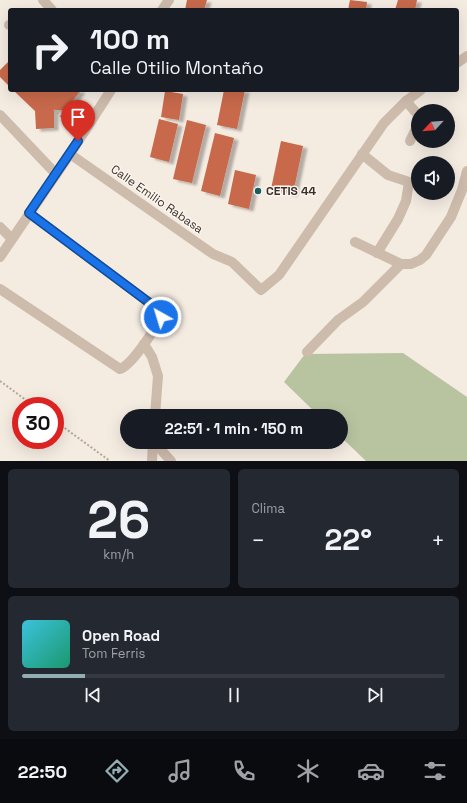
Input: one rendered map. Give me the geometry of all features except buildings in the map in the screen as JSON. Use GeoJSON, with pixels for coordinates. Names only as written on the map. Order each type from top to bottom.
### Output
{"type":"FeatureCollection","features":[{"type":"Feature","properties":{"kind":"street"},"geometry":{"type":"LineString","coordinates":[[43,0],[50,8]]}},
{"type":"Feature","properties":{"kind":"street"},"geometry":{"type":"LineString","coordinates":[[0,257],[70,154],[110,92]]}},
{"type":"Feature","properties":{"kind":"street"},"geometry":{"type":"LineString","coordinates":[[377,253],[398,220],[406,201],[409,182],[388,174],[362,154],[384,124],[406,101],[418,92]]}},
{"type":"Feature","properties":{"kind":"street"},"geometry":{"type":"LineString","coordinates":[[406,101],[411,107]]}},
{"type":"Feature","properties":{"kind":"street"},"geometry":{"type":"LineString","coordinates":[[0,115],[56,174]]}},
{"type":"Feature","properties":{"kind":"street","name":"Calle Emilio Rabasa"},"geometry":{"type":"LineString","coordinates":[[70,154],[213,254],[232,262],[260,290],[279,275],[362,154]]}},
{"type":"Feature","properties":{"kind":"street"},"geometry":{"type":"LineString","coordinates":[[355,242],[401,264],[411,264],[420,260],[426,254],[451,217],[462,190],[467,172]]}},
{"type":"Feature","properties":{"kind":"street"},"geometry":{"type":"LineString","coordinates":[[0,289],[120,369],[126,368],[144,344],[161,317],[159,310],[29,213]]}},
{"type":"Feature","properties":{"kind":"street"},"geometry":{"type":"LineString","coordinates":[[0,227],[12,238]]}},
{"type":"Feature","properties":{"kind":"street"},"geometry":{"type":"LineString","coordinates":[[307,352],[338,320],[363,302],[401,264]]}},
{"type":"Feature","properties":{"kind":"street"},"geometry":{"type":"LineString","coordinates":[[144,344],[152,356],[158,376],[156,409]]}},
{"type":"Feature","properties":{"kind":"street"},"geometry":{"type":"LineString","coordinates":[[152,461],[153,449]]}},
{"type":"Feature","properties":{"kind":"street"},"geometry":{"type":"LineString","coordinates":[[160,449],[171,461]]}},
{"type":"Feature","properties":{"kind":"path"},"geometry":{"type":"LineString","coordinates":[[54,110],[63,118],[81,92]]}},
{"type":"Feature","properties":{"kind":"path"},"geometry":{"type":"LineString","coordinates":[[0,381],[22,397]]}},
{"type":"Feature","properties":{"kind":"path"},"geometry":{"type":"LineString","coordinates":[[64,428],[110,461]]}},
{"type":"Feature","properties":{"kind":"green space"},"geometry":{"type":"Polygon","coordinates":[[[403,353],[467,397],[467,461],[366,461],[348,444],[348,409],[312,409],[284,382],[305,354],[403,353]]]}},
{"type":"Feature","properties":{"kind":"place","name":"CETIS 44"},"geometry":{"type":"Point","coordinates":[258,191]}},
{"type":"Feature","properties":{"kind":"route"},"geometry":{"type":"LineString","coordinates":[[78,141],[29,213],[159,310],[161,317]]}}]}
